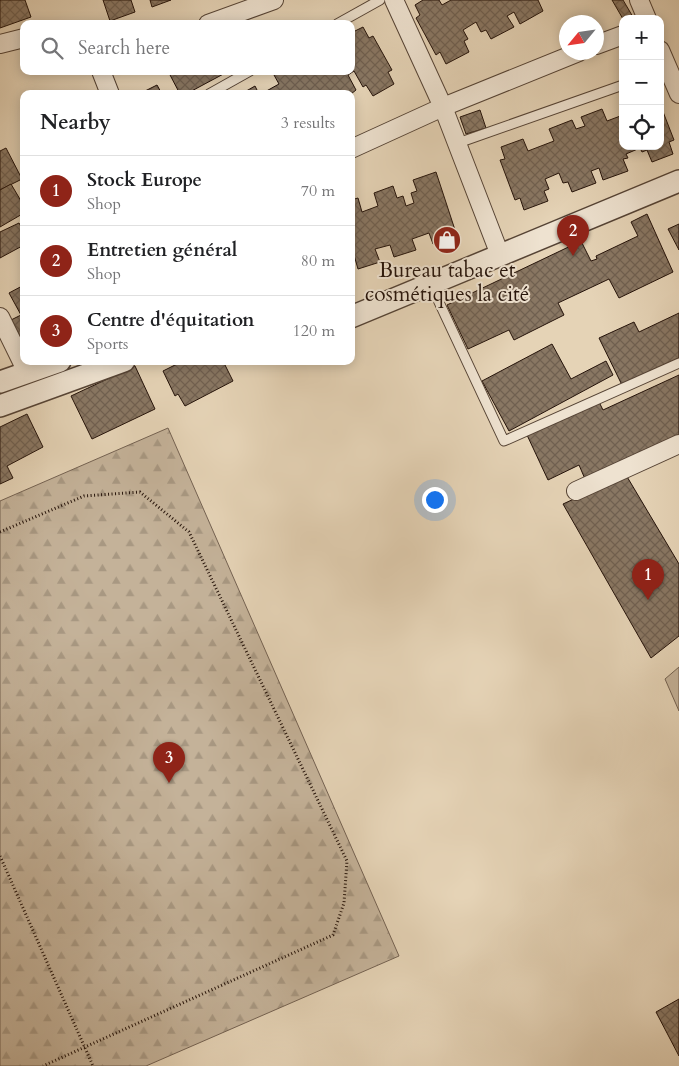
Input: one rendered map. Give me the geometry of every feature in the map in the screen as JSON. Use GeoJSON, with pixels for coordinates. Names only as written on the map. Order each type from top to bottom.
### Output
{"type":"FeatureCollection","features":[{"type":"Feature","properties":{"kind":"street"},"geometry":{"type":"LineString","coordinates":[[219,20],[274,0]]}},
{"type":"Feature","properties":{"kind":"street"},"geometry":{"type":"LineString","coordinates":[[394,0],[458,143],[500,255]]}},
{"type":"Feature","properties":{"kind":"street"},"geometry":{"type":"LineString","coordinates":[[639,0],[645,15]]}},
{"type":"Feature","properties":{"kind":"street"},"geometry":{"type":"LineString","coordinates":[[604,43],[619,37]]}},
{"type":"Feature","properties":{"kind":"street"},"geometry":{"type":"LineString","coordinates":[[0,44],[20,39]]}},
{"type":"Feature","properties":{"kind":"street"},"geometry":{"type":"LineString","coordinates":[[355,147],[443,107],[559,60]]}},
{"type":"Feature","properties":{"kind":"street"},"geometry":{"type":"LineString","coordinates":[[664,71],[679,94]]}},
{"type":"Feature","properties":{"kind":"street"},"geometry":{"type":"LineString","coordinates":[[103,75],[108,90]]}},
{"type":"Feature","properties":{"kind":"street"},"geometry":{"type":"LineString","coordinates":[[355,315],[679,182]]}},
{"type":"Feature","properties":{"kind":"street"},"geometry":{"type":"LineString","coordinates":[[0,317],[20,358]]}},
{"type":"Feature","properties":{"kind":"street"},"geometry":{"type":"LineString","coordinates":[[24,365],[27,372]]}},
{"type":"Feature","properties":{"kind":"street"},"geometry":{"type":"LineString","coordinates":[[0,382],[48,365]]}},
{"type":"Feature","properties":{"kind":"street"},"geometry":{"type":"LineString","coordinates":[[0,406],[113,365]]}},
{"type":"Feature","properties":{"kind":"street"},"geometry":{"type":"LineString","coordinates":[[576,491],[679,444]]}},
{"type":"Feature","properties":{"kind":"lane"},"geometry":{"type":"LineString","coordinates":[[344,20],[380,0]]}},
{"type":"Feature","properties":{"kind":"lane"},"geometry":{"type":"LineString","coordinates":[[216,90],[243,75]]}},
{"type":"Feature","properties":{"kind":"lane"},"geometry":{"type":"LineString","coordinates":[[458,143],[619,86]]}},
{"type":"Feature","properties":{"kind":"lane"},"geometry":{"type":"LineString","coordinates":[[432,285],[504,441],[679,363]]}},
{"type":"Feature","properties":{"kind":"path"},"geometry":{"type":"LineString","coordinates":[[0,532],[84,496],[140,492],[189,532],[346,861],[344,903],[333,935],[43,1066]]}},
{"type":"Feature","properties":{"kind":"path"},"geometry":{"type":"LineString","coordinates":[[0,856],[93,1066]]}},
{"type":"Feature","properties":{"kind":"green space"},"geometry":{"type":"Polygon","coordinates":[[[168,428],[399,956],[146,1066],[0,1066],[0,501],[168,428]]]}},
{"type":"Feature","properties":{"kind":"green space"},"geometry":{"type":"Polygon","coordinates":[[[679,667],[679,711],[665,679],[679,667]]]}},
{"type":"Feature","properties":{"kind":"building"},"geometry":{"type":"Polygon","coordinates":[[[0,0],[25,0],[31,17],[0,28],[0,0]]]}},
{"type":"Feature","properties":{"kind":"building"},"geometry":{"type":"Polygon","coordinates":[[[103,0],[131,0],[135,12],[110,20],[103,0]]]}},
{"type":"Feature","properties":{"kind":"building"},"geometry":{"type":"Polygon","coordinates":[[[150,0],[171,0],[152,7],[150,0]]]}},
{"type":"Feature","properties":{"kind":"building"},"geometry":{"type":"Polygon","coordinates":[[[423,0],[439,0],[442,5],[451,0],[538,0],[543,11],[520,24],[514,12],[507,16],[514,27],[491,39],[486,30],[481,32],[476,22],[463,30],[468,39],[464,41],[469,52],[446,64],[440,52],[436,55],[416,18],[420,15],[415,5],[423,0]]]}},
{"type":"Feature","properties":{"kind":"building"},"geometry":{"type":"Polygon","coordinates":[[[612,0],[623,0],[632,15],[621,15],[612,0]]]}},
{"type":"Feature","properties":{"kind":"building"},"geometry":{"type":"Polygon","coordinates":[[[363,27],[369,38],[373,36],[392,70],[388,72],[394,84],[373,96],[366,85],[363,87],[355,73],[355,31],[363,27]]]}},
{"type":"Feature","properties":{"kind":"building"},"geometry":{"type":"Polygon","coordinates":[[[170,75],[222,75],[193,90],[178,90],[170,75]]]}},
{"type":"Feature","properties":{"kind":"building"},"geometry":{"type":"Polygon","coordinates":[[[274,75],[348,75],[356,90],[268,90],[279,84],[274,75]]]}},
{"type":"Feature","properties":{"kind":"building"},"geometry":{"type":"Polygon","coordinates":[[[157,85],[160,90],[147,90],[157,85]]]}},
{"type":"Feature","properties":{"kind":"building"},"geometry":{"type":"Polygon","coordinates":[[[255,86],[257,90],[248,90],[255,86]]]}},
{"type":"Feature","properties":{"kind":"building"},"geometry":{"type":"Polygon","coordinates":[[[602,109],[607,121],[619,116],[619,150],[635,150],[626,154],[628,158],[623,159],[628,171],[603,180],[599,168],[591,171],[596,183],[572,192],[568,182],[563,183],[559,173],[545,179],[549,189],[544,191],[548,201],[524,210],[520,198],[515,200],[500,160],[505,159],[501,147],[523,139],[528,151],[554,141],[549,129],[572,120],[576,129],[585,126],[581,117],[602,109]]]}},
{"type":"Feature","properties":{"kind":"building"},"geometry":{"type":"Polygon","coordinates":[[[480,110],[486,128],[466,134],[460,117],[480,110]]]}},
{"type":"Feature","properties":{"kind":"building"},"geometry":{"type":"Polygon","coordinates":[[[664,114],[674,140],[669,142],[673,154],[652,162],[647,150],[664,150],[664,114]]]}},
{"type":"Feature","properties":{"kind":"building"},"geometry":{"type":"Polygon","coordinates":[[[6,148],[20,175],[20,180],[0,190],[0,151],[6,148]]]}},
{"type":"Feature","properties":{"kind":"building"},"geometry":{"type":"Polygon","coordinates":[[[436,172],[457,236],[433,244],[429,233],[412,239],[416,250],[394,257],[390,245],[375,249],[380,262],[358,269],[355,258],[355,199],[358,198],[362,212],[378,206],[374,193],[393,186],[397,198],[403,196],[406,206],[414,203],[411,193],[417,191],[413,180],[436,172]]]}},
{"type":"Feature","properties":{"kind":"building"},"geometry":{"type":"Polygon","coordinates":[[[11,184],[20,199],[20,215],[0,227],[0,190],[11,184]]]}},
{"type":"Feature","properties":{"kind":"building"},"geometry":{"type":"Polygon","coordinates":[[[647,214],[673,272],[619,298],[609,279],[558,303],[564,315],[514,340],[509,330],[468,349],[447,305],[581,241],[591,261],[597,259],[596,256],[638,236],[631,222],[647,214]]]}},
{"type":"Feature","properties":{"kind":"building"},"geometry":{"type":"Polygon","coordinates":[[[19,223],[20,225],[20,247],[0,258],[0,232],[19,223]]]}},
{"type":"Feature","properties":{"kind":"building"},"geometry":{"type":"Polygon","coordinates":[[[679,224],[679,250],[668,229],[679,224]]]}},
{"type":"Feature","properties":{"kind":"building"},"geometry":{"type":"Polygon","coordinates":[[[20,287],[20,313],[9,293],[20,287]]]}},
{"type":"Feature","properties":{"kind":"building"},"geometry":{"type":"Polygon","coordinates":[[[679,313],[679,358],[622,385],[599,338],[634,322],[639,332],[679,313]]]}},
{"type":"Feature","properties":{"kind":"building"},"geometry":{"type":"Polygon","coordinates":[[[20,316],[20,341],[9,321],[20,316]]]}},
{"type":"Feature","properties":{"kind":"building"},"geometry":{"type":"Polygon","coordinates":[[[552,344],[571,379],[606,361],[613,375],[509,431],[482,381],[552,344]]]}},
{"type":"Feature","properties":{"kind":"building"},"geometry":{"type":"Polygon","coordinates":[[[175,365],[225,365],[233,381],[185,406],[178,394],[175,396],[163,371],[175,365]]]}},
{"type":"Feature","properties":{"kind":"building"},"geometry":{"type":"Polygon","coordinates":[[[135,366],[155,409],[92,439],[71,396],[135,366]]]}},
{"type":"Feature","properties":{"kind":"building"},"geometry":{"type":"Polygon","coordinates":[[[679,375],[679,436],[585,479],[579,465],[548,480],[527,435],[599,402],[603,410],[679,375]]]}},
{"type":"Feature","properties":{"kind":"building"},"geometry":{"type":"Polygon","coordinates":[[[27,414],[43,447],[7,466],[13,478],[0,484],[0,427],[27,414]]]}},
{"type":"Feature","properties":{"kind":"building"},"geometry":{"type":"Polygon","coordinates":[[[626,475],[679,564],[679,636],[651,658],[563,504],[626,475]]]}},
{"type":"Feature","properties":{"kind":"building"},"geometry":{"type":"Polygon","coordinates":[[[679,999],[679,1056],[656,1012],[679,999]]]}},
{"type":"Feature","properties":{"kind":"place","name":"Bureau tabac et cosmétiques la cité"},"geometry":{"type":"Point","coordinates":[447,240]}},
{"type":"Feature","properties":{"kind":"place","name":"Entretien général"},"geometry":{"type":"Point","coordinates":[573,256]}},
{"type":"Feature","properties":{"kind":"place","name":"Stock Europe"},"geometry":{"type":"Point","coordinates":[648,600]}},
{"type":"Feature","properties":{"kind":"place","name":"Centre d'équitation"},"geometry":{"type":"Point","coordinates":[169,783]}}]}
